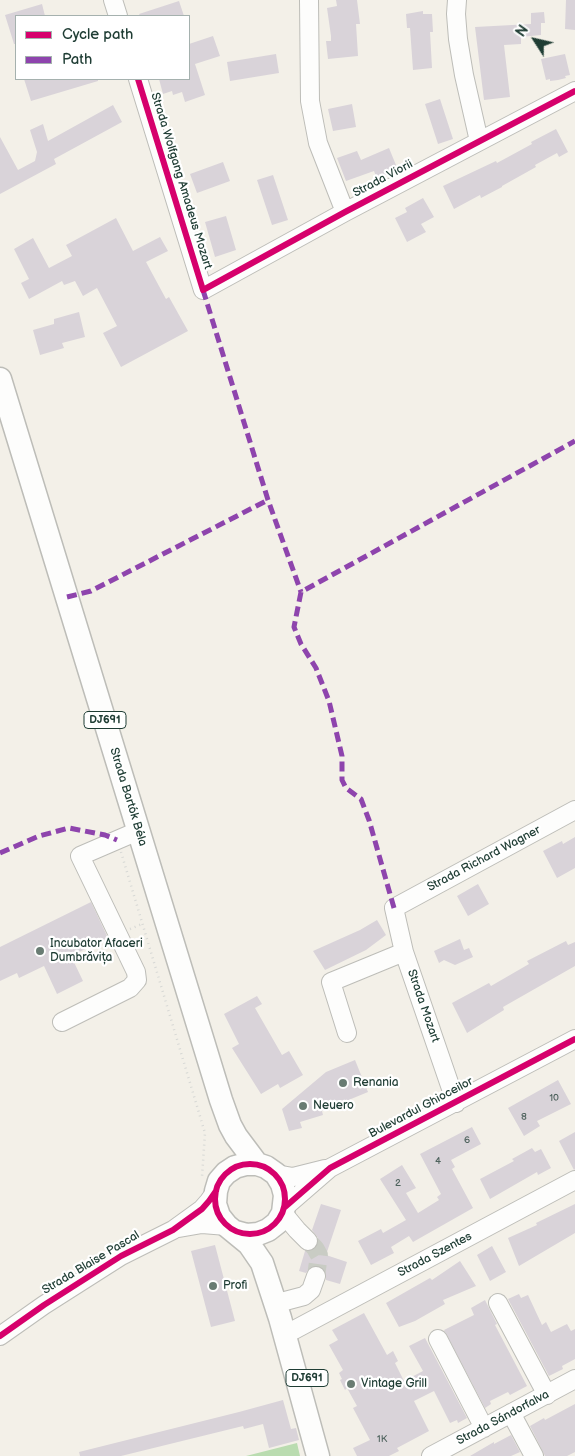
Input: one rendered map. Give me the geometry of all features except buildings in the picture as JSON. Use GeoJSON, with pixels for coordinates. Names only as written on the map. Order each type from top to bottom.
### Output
{"type":"FeatureCollection","features":[{"type":"Feature","properties":{"kind":"main road","name":"Strada Bartók Béla"},"geometry":{"type":"LineString","coordinates":[[0,379],[221,1100],[233,1130],[266,1169]]}},
{"type":"Feature","properties":{"kind":"main road","name":"Strada Bartók Béla"},"geometry":{"type":"LineString","coordinates":[[214,1182],[227,1148],[221,1100]]}},
{"type":"Feature","properties":{"kind":"main road"},"geometry":{"type":"LineString","coordinates":[[214,1182],[240,1166],[266,1169]]}},
{"type":"Feature","properties":{"kind":"main road","name":"DJ691"},"geometry":{"type":"LineString","coordinates":[[266,1169],[282,1184],[286,1195],[282,1214],[273,1237],[272,1252],[303,1401],[318,1456]]}},
{"type":"Feature","properties":{"kind":"main road","name":"DJ691"},"geometry":{"type":"LineString","coordinates":[[214,1182],[215,1204],[219,1216],[249,1244],[259,1257],[286,1316],[329,1456]]}},
{"type":"Feature","properties":{"kind":"main road"},"geometry":{"type":"LineString","coordinates":[[231,1229],[247,1235],[258,1234],[268,1230],[282,1214]]}},
{"type":"Feature","properties":{"kind":"street"},"geometry":{"type":"LineString","coordinates":[[113,0],[118,15]]}},
{"type":"Feature","properties":{"kind":"street"},"geometry":{"type":"LineString","coordinates":[[309,0],[310,101],[318,143],[345,212]]}},
{"type":"Feature","properties":{"kind":"street"},"geometry":{"type":"LineString","coordinates":[[457,0],[458,39],[479,141]]}},
{"type":"Feature","properties":{"kind":"street","name":"Strada Wolfgang Amadeus Mozart"},"geometry":{"type":"LineString","coordinates":[[138,80],[203,290]]}},
{"type":"Feature","properties":{"kind":"street","name":"Strada Viorii"},"geometry":{"type":"LineString","coordinates":[[203,290],[345,212],[575,91]]}},
{"type":"Feature","properties":{"kind":"street","name":"Strada Richard Wagner"},"geometry":{"type":"LineString","coordinates":[[394,908],[575,810]]}},
{"type":"Feature","properties":{"kind":"street"},"geometry":{"type":"LineString","coordinates":[[62,1022],[130,988],[136,980],[136,972],[80,856],[138,831]]}},
{"type":"Feature","properties":{"kind":"street","name":"Strada Mozart"},"geometry":{"type":"LineString","coordinates":[[394,908],[404,952],[456,1103]]}},
{"type":"Feature","properties":{"kind":"street"},"geometry":{"type":"LineString","coordinates":[[347,1033],[331,982],[404,952]]}},
{"type":"Feature","properties":{"kind":"street","name":"Bulevardul Ghioceilor"},"geometry":{"type":"LineString","coordinates":[[266,1169],[293,1177],[330,1168],[575,1039]]}},
{"type":"Feature","properties":{"kind":"street","name":"Bulevardul Ghioceilor"},"geometry":{"type":"LineString","coordinates":[[282,1214],[330,1168]]}},
{"type":"Feature","properties":{"kind":"street","name":"Strada Szentes"},"geometry":{"type":"LineString","coordinates":[[286,1316],[575,1180]]}},
{"type":"Feature","properties":{"kind":"street","name":"Strada Blaise Pascal"},"geometry":{"type":"LineString","coordinates":[[0,1336],[44,1305],[121,1256],[173,1230],[202,1209],[209,1201],[214,1182]]}},
{"type":"Feature","properties":{"kind":"street"},"geometry":{"type":"LineString","coordinates":[[282,1214],[308,1241]]}},
{"type":"Feature","properties":{"kind":"street","name":"Strada Blaise Pascal"},"geometry":{"type":"LineString","coordinates":[[173,1230],[202,1224],[231,1229]]}},
{"type":"Feature","properties":{"kind":"street"},"geometry":{"type":"LineString","coordinates":[[286,1316],[311,1290],[316,1276]]}},
{"type":"Feature","properties":{"kind":"street"},"geometry":{"type":"LineString","coordinates":[[498,1303],[547,1394]]}},
{"type":"Feature","properties":{"kind":"street"},"geometry":{"type":"LineString","coordinates":[[438,1339],[484,1428]]}},
{"type":"Feature","properties":{"kind":"street","name":"Strada Sándorfalva"},"geometry":{"type":"LineString","coordinates":[[431,1456],[547,1394],[573,1385]]}},
{"type":"Feature","properties":{"kind":"street"},"geometry":{"type":"LineString","coordinates":[[511,1414],[534,1456]]}},
{"type":"Feature","properties":{"kind":"path"},"geometry":{"type":"LineString","coordinates":[[117,840],[205,1133],[214,1182]]}},
{"type":"Feature","properties":{"kind":"green space"},"geometry":{"type":"Polygon","coordinates":[[[297,1443],[300,1456],[246,1456],[297,1443]]]}},
{"type":"Feature","properties":{"kind":"tunnel"},"geometry":{"type":"LineString","coordinates":[[308,1241],[319,1255],[316,1276]]}},
{"type":"Feature","properties":{"kind":"marked path"},"geometry":{"type":"LineString","coordinates":[[203,290],[268,500],[301,592]]}},
{"type":"Feature","properties":{"kind":"marked path"},"geometry":{"type":"LineString","coordinates":[[394,908],[369,820],[361,799],[346,788],[342,780],[342,756],[329,701],[316,668],[301,644],[294,627],[301,592],[575,441]]}},
{"type":"Feature","properties":{"kind":"marked path"},"geometry":{"type":"LineString","coordinates":[[67,597],[91,591],[268,500]]}},
{"type":"Feature","properties":{"kind":"marked path"},"geometry":{"type":"LineString","coordinates":[[0,853],[39,836],[69,828],[105,835],[117,840]]}},
{"type":"Feature","properties":{"kind":"cycle path"},"geometry":{"type":"LineString","coordinates":[[138,80],[203,290],[345,212],[575,91]]}},
{"type":"Feature","properties":{"kind":"cycle path"},"geometry":{"type":"LineString","coordinates":[[285,1207],[330,1168],[575,1039]]}},
{"type":"Feature","properties":{"kind":"cycle path"},"geometry":{"type":"LineString","coordinates":[[257,1164],[270,1170],[279,1179],[283,1185],[285,1199],[283,1213],[275,1224],[264,1232],[243,1234],[236,1232],[225,1224],[217,1213],[215,1192],[217,1185],[225,1174],[236,1166],[257,1164]]}},
{"type":"Feature","properties":{"kind":"cycle path"},"geometry":{"type":"LineString","coordinates":[[0,1336],[44,1305],[121,1256],[173,1230],[202,1209],[216,1191]]}},
{"type":"Feature","properties":{"kind":"place","name":"Incubator Afaceri Dumbrăvița"},"geometry":{"type":"Point","coordinates":[40,951]}},
{"type":"Feature","properties":{"kind":"place","name":"Renania"},"geometry":{"type":"Point","coordinates":[343,1083]}},
{"type":"Feature","properties":{"kind":"place","name":"Neuero"},"geometry":{"type":"Point","coordinates":[303,1106]}},
{"type":"Feature","properties":{"kind":"place","name":"Profi"},"geometry":{"type":"Point","coordinates":[213,1286]}},
{"type":"Feature","properties":{"kind":"place","name":"Vintage Grill"},"geometry":{"type":"Point","coordinates":[351,1384]}}]}
